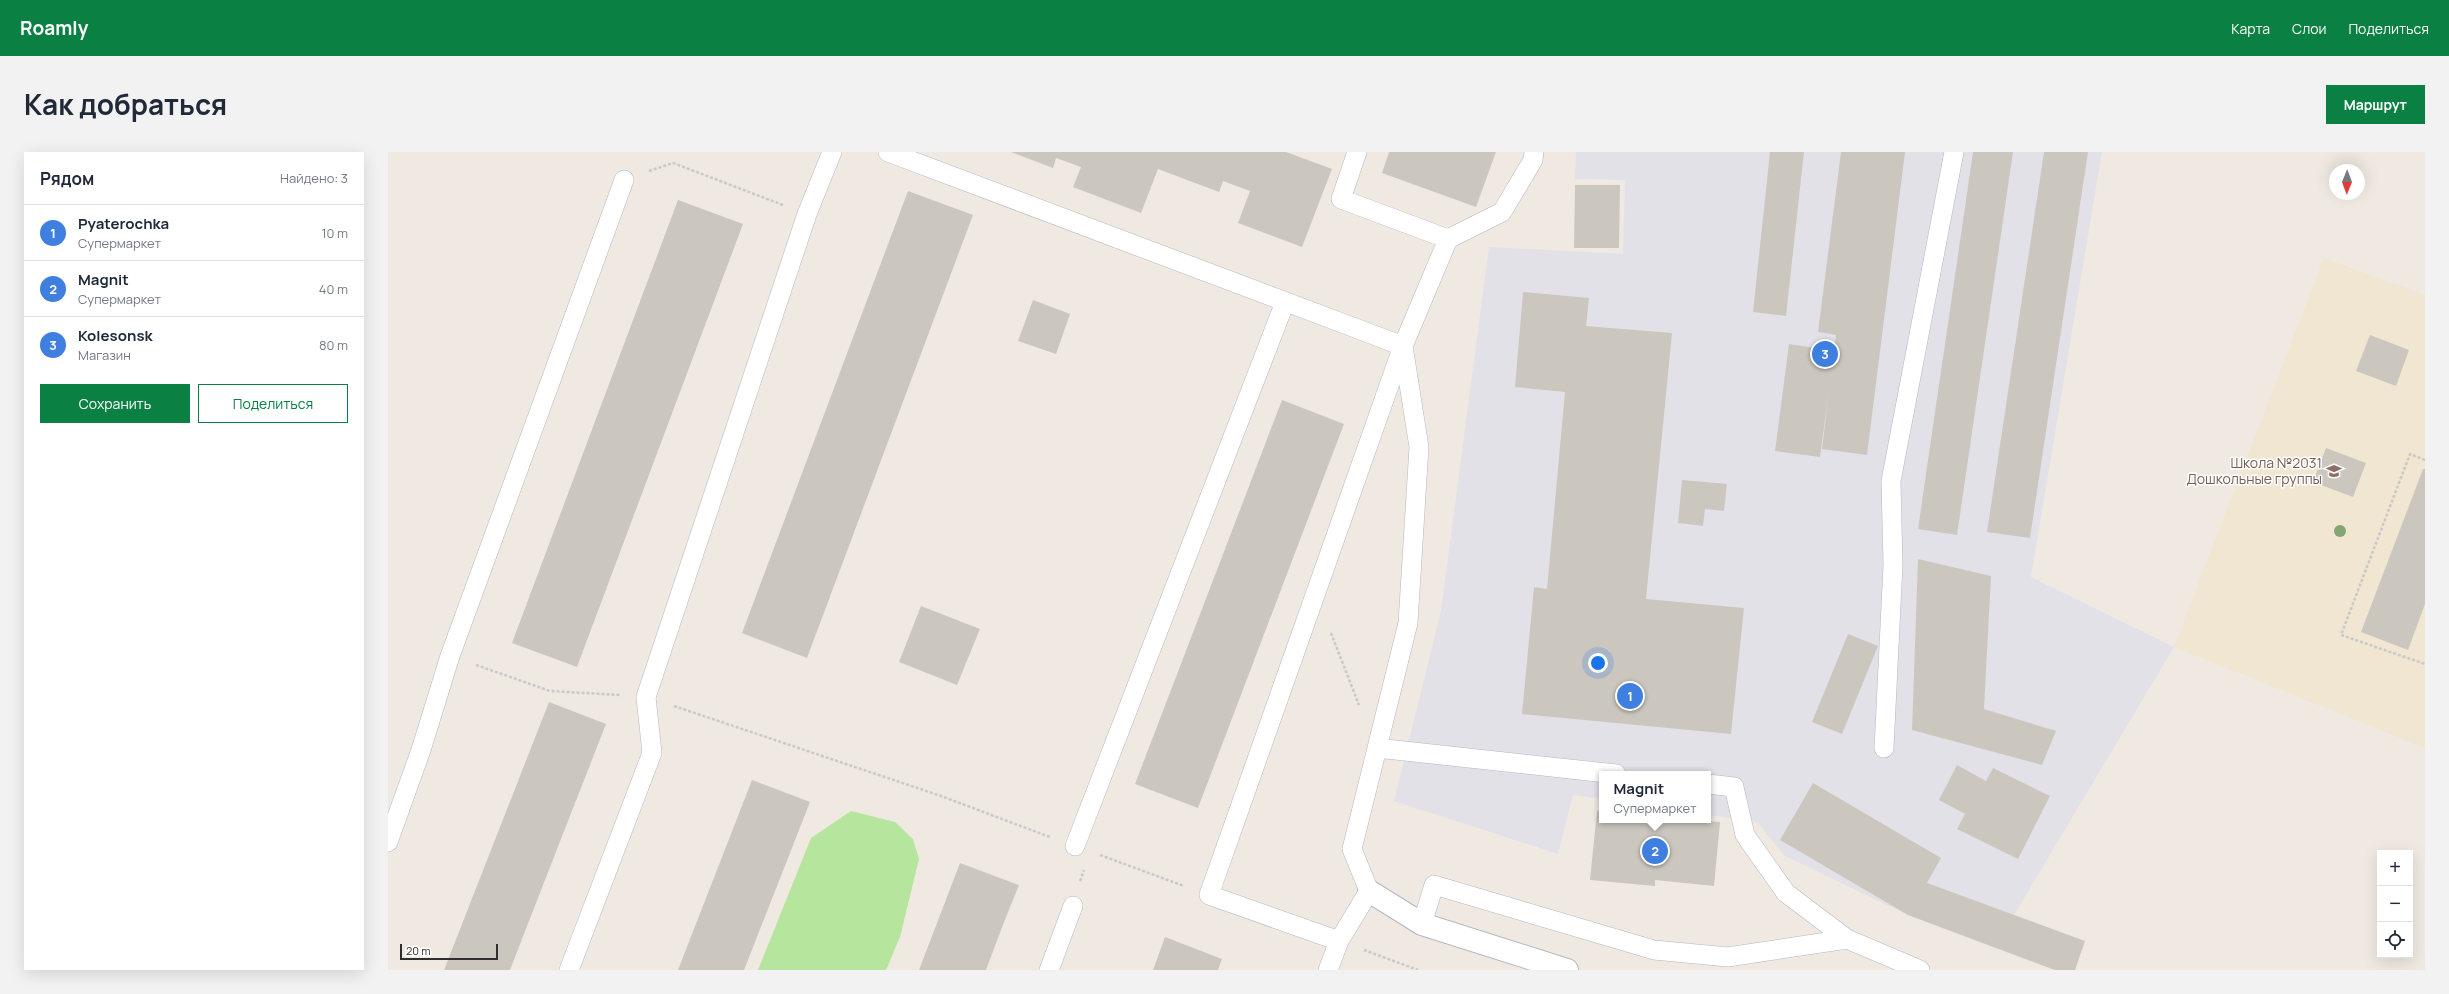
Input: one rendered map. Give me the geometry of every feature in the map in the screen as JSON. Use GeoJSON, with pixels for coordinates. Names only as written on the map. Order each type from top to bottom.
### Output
{"type":"FeatureCollection","features":[{"type":"Feature","properties":{"kind":"street"},"geometry":{"type":"LineString","coordinates":[[1369,891],[1422,924],[1567,970]]}},
{"type":"Feature","properties":{"kind":"lane"},"geometry":{"type":"LineString","coordinates":[[568,970],[652,754],[646,697],[807,214],[832,152]]}},
{"type":"Feature","properties":{"kind":"lane"},"geometry":{"type":"LineString","coordinates":[[888,152],[1403,346]]}},
{"type":"Feature","properties":{"kind":"lane"},"geometry":{"type":"LineString","coordinates":[[1357,152],[1341,199],[1448,240]]}},
{"type":"Feature","properties":{"kind":"lane"},"geometry":{"type":"LineString","coordinates":[[1339,941],[1209,895],[1403,346],[1448,240],[1502,212],[1533,160],[1534,152]]}},
{"type":"Feature","properties":{"kind":"lane"},"geometry":{"type":"LineString","coordinates":[[1884,748],[1893,565],[1891,481],[1954,152]]}},
{"type":"Feature","properties":{"kind":"lane"},"geometry":{"type":"LineString","coordinates":[[388,842],[421,750],[450,656],[624,180]]}},
{"type":"Feature","properties":{"kind":"lane"},"geometry":{"type":"LineString","coordinates":[[1082,848],[1285,302]]}},
{"type":"Feature","properties":{"kind":"lane"},"geometry":{"type":"LineString","coordinates":[[1328,970],[1339,941],[1369,891],[1352,849],[1408,623],[1420,447],[1403,346]]}},
{"type":"Feature","properties":{"kind":"lane"},"geometry":{"type":"LineString","coordinates":[[1377,748],[1599,772]]}},
{"type":"Feature","properties":{"kind":"lane"},"geometry":{"type":"LineString","coordinates":[[1711,784],[1734,787],[1745,835],[1786,893],[1847,939],[1920,970]]}},
{"type":"Feature","properties":{"kind":"lane"},"geometry":{"type":"LineString","coordinates":[[1422,924],[1434,885],[1654,950],[1728,957],[1847,939]]}},
{"type":"Feature","properties":{"kind":"lane"},"geometry":{"type":"LineString","coordinates":[[1049,970],[1073,906]]}},
{"type":"Feature","properties":{"kind":"path"},"geometry":{"type":"LineString","coordinates":[[624,180],[673,163],[807,214]]}},
{"type":"Feature","properties":{"kind":"path"},"geometry":{"type":"LineString","coordinates":[[2425,460],[2410,454],[2341,635],[2425,664]]}},
{"type":"Feature","properties":{"kind":"path"},"geometry":{"type":"LineString","coordinates":[[1315,595],[1377,748]]}},
{"type":"Feature","properties":{"kind":"path"},"geometry":{"type":"LineString","coordinates":[[450,656],[550,691],[646,697],[941,796],[1209,895]]}},
{"type":"Feature","properties":{"kind":"path"},"geometry":{"type":"LineString","coordinates":[[1073,906],[1082,848]]}},
{"type":"Feature","properties":{"kind":"path"},"geometry":{"type":"LineString","coordinates":[[1339,941],[1418,970]]}},
{"type":"Feature","properties":{"kind":"shaded area"},"geometry":{"type":"Polygon","coordinates":[[[1576,152],[2102,152],[2031,577],[2174,647],[2014,915],[2001,950],[1908,915],[1785,856],[1757,822],[1711,815],[1711,771],[1599,771],[1599,799],[1573,795],[1558,854],[1394,801],[1441,611],[1489,247],[1623,254],[1625,180],[1575,179],[1576,152]]]}},
{"type":"Feature","properties":{"kind":"shaded area","name":"Школа №2031 Дошкольные группы"},"geometry":{"type":"Polygon","coordinates":[[[2324,258],[2425,295],[2425,748],[2174,647],[2324,258]]]}},
{"type":"Feature","properties":{"kind":"green space"},"geometry":{"type":"Polygon","coordinates":[[[851,811],[895,822],[913,839],[919,859],[900,937],[886,970],[758,970],[811,838],[851,811]]]}},
{"type":"Feature","properties":{"kind":"building"},"geometry":{"type":"Polygon","coordinates":[[[1011,152],[1286,152],[1332,169],[1302,247],[1238,223],[1250,191],[1223,181],[1219,192],[1158,169],[1141,213],[1073,187],[1081,167],[1056,158],[1053,168],[1011,152]]]}},
{"type":"Feature","properties":{"kind":"building"},"geometry":{"type":"Polygon","coordinates":[[[1389,152],[1496,152],[1476,207],[1382,173],[1389,152]]]}},
{"type":"Feature","properties":{"kind":"building"},"geometry":{"type":"Polygon","coordinates":[[[1770,152],[1804,152],[1786,316],[1753,312],[1770,152]]]}},
{"type":"Feature","properties":{"kind":"building"},"geometry":{"type":"Polygon","coordinates":[[[1841,152],[1905,152],[1867,455],[1822,449],[1829,390],[1820,457],[1775,451],[1789,344],[1834,351],[1836,335],[1818,332],[1841,152]]]}},
{"type":"Feature","properties":{"kind":"building"},"geometry":{"type":"Polygon","coordinates":[[[1973,152],[2013,152],[1957,535],[1918,529],[1973,152]]]}},
{"type":"Feature","properties":{"kind":"building"},"geometry":{"type":"Polygon","coordinates":[[[2044,152],[2088,152],[2030,538],[1987,532],[2044,152]]]}},
{"type":"Feature","properties":{"kind":"building"},"geometry":{"type":"Polygon","coordinates":[[[1575,185],[1620,185],[1619,248],[1574,248],[1575,185]]]}},
{"type":"Feature","properties":{"kind":"building"},"geometry":{"type":"Polygon","coordinates":[[[908,191],[973,215],[807,658],[742,633],[908,191]]]}},
{"type":"Feature","properties":{"kind":"building"},"geometry":{"type":"Polygon","coordinates":[[[678,200],[743,224],[577,667],[512,643],[678,200]]]}},
{"type":"Feature","properties":{"kind":"building"},"geometry":{"type":"Polygon","coordinates":[[[1523,292],[1589,298],[1586,326],[1672,333],[1646,599],[1744,608],[1731,734],[1522,714],[1534,587],[1547,589],[1565,392],[1515,387],[1523,292]]]}},
{"type":"Feature","properties":{"kind":"building"},"geometry":{"type":"Polygon","coordinates":[[[1033,300],[1070,314],[1056,354],[1018,341],[1033,300]]]}},
{"type":"Feature","properties":{"kind":"building"},"geometry":{"type":"Polygon","coordinates":[[[2370,335],[2409,350],[2396,386],[2356,371],[2370,335]]]}},
{"type":"Feature","properties":{"kind":"building"},"geometry":{"type":"Polygon","coordinates":[[[1282,400],[1344,424],[1198,808],[1135,784],[1282,400]]]}},
{"type":"Feature","properties":{"kind":"building"},"geometry":{"type":"Polygon","coordinates":[[[2326,448],[2366,463],[2353,497],[2313,482],[2326,448]]]}},
{"type":"Feature","properties":{"kind":"building"},"geometry":{"type":"Polygon","coordinates":[[[2423,469],[2425,469],[2425,604],[2408,650],[2361,632],[2423,469]]]}},
{"type":"Feature","properties":{"kind":"building"},"geometry":{"type":"Polygon","coordinates":[[[1682,480],[1727,484],[1724,511],[1705,509],[1703,526],[1678,523],[1682,480]]]}},
{"type":"Feature","properties":{"kind":"building"},"geometry":{"type":"Polygon","coordinates":[[[1918,559],[1991,576],[1984,709],[2056,731],[2042,765],[1912,730],[1918,559]]]}},
{"type":"Feature","properties":{"kind":"building"},"geometry":{"type":"Polygon","coordinates":[[[921,606],[980,629],[957,685],[899,662],[921,606]]]}},
{"type":"Feature","properties":{"kind":"building"},"geometry":{"type":"Polygon","coordinates":[[[1848,634],[1878,646],[1842,734],[1812,722],[1848,634]]]}},
{"type":"Feature","properties":{"kind":"building"},"geometry":{"type":"Polygon","coordinates":[[[549,702],[606,724],[510,970],[444,970],[549,702]]]}},
{"type":"Feature","properties":{"kind":"building"},"geometry":{"type":"Polygon","coordinates":[[[1957,765],[1986,781],[1993,768],[2050,796],[2018,859],[1957,829],[1965,814],[1939,800],[1957,765]]]}},
{"type":"Feature","properties":{"kind":"building"},"geometry":{"type":"Polygon","coordinates":[[[752,780],[810,802],[744,970],[678,970],[752,780]]]}},
{"type":"Feature","properties":{"kind":"building"},"geometry":{"type":"Polygon","coordinates":[[[1813,783],[1941,858],[1927,883],[2085,941],[2075,970],[2055,970],[1908,915],[1780,840],[1813,783]]]}},
{"type":"Feature","properties":{"kind":"building"},"geometry":{"type":"Polygon","coordinates":[[[1597,811],[1599,811],[1599,823],[1720,822],[1714,886],[1655,880],[1655,886],[1590,880],[1597,811]]]}},
{"type":"Feature","properties":{"kind":"building"},"geometry":{"type":"Polygon","coordinates":[[[960,863],[1019,885],[986,970],[919,970],[960,863]]]}},
{"type":"Feature","properties":{"kind":"building"},"geometry":{"type":"Polygon","coordinates":[[[1165,937],[1222,959],[1218,970],[1153,970],[1165,937]]]}},
{"type":"Feature","properties":{"kind":"place","name":"Kolesonsk"},"geometry":{"type":"Point","coordinates":[1825,354]}},
{"type":"Feature","properties":{"kind":"place","name":"Школа №2031 Дошкольные группы"},"geometry":{"type":"Point","coordinates":[2334,471]}},
{"type":"Feature","properties":{"kind":"place","name":"Pyaterochka"},"geometry":{"type":"Point","coordinates":[1630,696]}},
{"type":"Feature","properties":{"kind":"place","name":"Magnit"},"geometry":{"type":"Point","coordinates":[1655,851]}}]}
